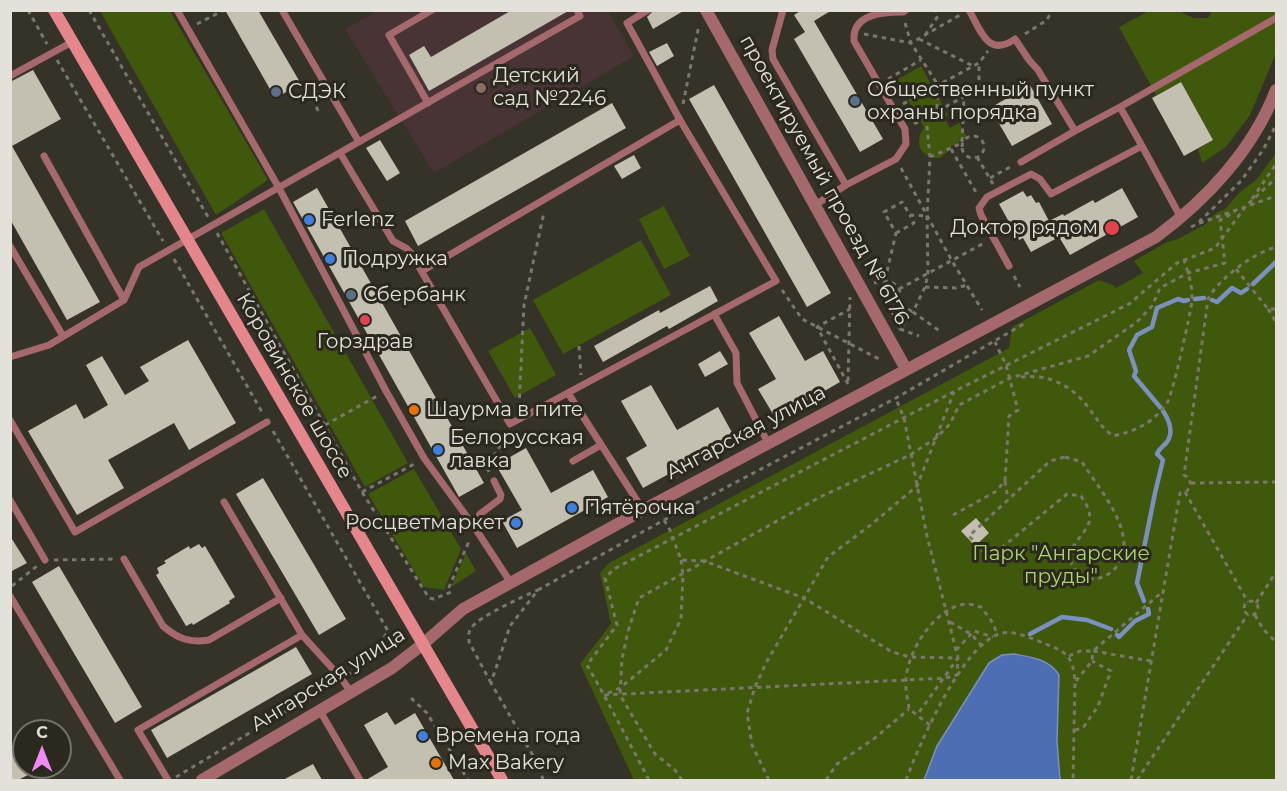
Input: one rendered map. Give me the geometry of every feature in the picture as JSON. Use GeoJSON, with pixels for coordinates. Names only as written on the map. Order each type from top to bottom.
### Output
{"type":"FeatureCollection","features":[{"type":"Feature","properties":{"kind":"main road","name":"Коровинское шоссе"},"geometry":{"type":"LineString","coordinates":[[54,10],[401,610],[502,780]]}},
{"type":"Feature","properties":{"kind":"street","name":"проектируемый проезд № 6176"},"geometry":{"type":"LineString","coordinates":[[703,14],[815,205],[906,369]]}},
{"type":"Feature","properties":{"kind":"street","name":"Ангарская улица"},"geometry":{"type":"LineString","coordinates":[[202,780],[392,668],[463,609],[643,510],[1156,237],[1209,192],[1236,159],[1257,129],[1276,90]]}},
{"type":"Feature","properties":{"kind":"lane"},"geometry":{"type":"LineString","coordinates":[[177,10],[279,188],[424,458],[475,528],[511,583]]}},
{"type":"Feature","properties":{"kind":"lane"},"geometry":{"type":"LineString","coordinates":[[282,10],[359,142]]}},
{"type":"Feature","properties":{"kind":"lane"},"geometry":{"type":"LineString","coordinates":[[428,103],[389,35],[432,10]]}},
{"type":"Feature","properties":{"kind":"lane"},"geometry":{"type":"LineString","coordinates":[[10,357],[49,345],[124,300],[139,267],[580,16],[577,10]]}},
{"type":"Feature","properties":{"kind":"lane"},"geometry":{"type":"LineString","coordinates":[[340,153],[393,241],[409,250],[422,270],[510,424],[776,281],[680,120],[627,23],[648,10]]}},
{"type":"Feature","properties":{"kind":"lane"},"geometry":{"type":"LineString","coordinates":[[783,10],[772,50],[773,59],[846,185]]}},
{"type":"Feature","properties":{"kind":"lane"},"geometry":{"type":"LineString","coordinates":[[968,10],[987,41],[992,45],[1005,46],[1015,39],[1038,70],[1075,131]]}},
{"type":"Feature","properties":{"kind":"lane"},"geometry":{"type":"LineString","coordinates":[[815,205],[846,185],[896,159],[906,144],[905,129],[854,41],[853,32],[859,24],[878,12],[904,11]]}},
{"type":"Feature","properties":{"kind":"lane"},"geometry":{"type":"LineString","coordinates":[[1021,162],[1276,18]]}},
{"type":"Feature","properties":{"kind":"lane"},"geometry":{"type":"LineString","coordinates":[[10,76],[72,42]]}},
{"type":"Feature","properties":{"kind":"lane"},"geometry":{"type":"LineString","coordinates":[[1120,107],[1181,218]]}},
{"type":"Feature","properties":{"kind":"lane"},"geometry":{"type":"LineString","coordinates":[[422,270],[680,120]]}},
{"type":"Feature","properties":{"kind":"lane"},"geometry":{"type":"LineString","coordinates":[[1008,266],[981,215],[979,208],[982,202],[1031,174],[1040,178],[1051,194],[1142,146]]}},
{"type":"Feature","properties":{"kind":"lane"},"geometry":{"type":"LineString","coordinates":[[44,156],[124,300]]}},
{"type":"Feature","properties":{"kind":"lane"},"geometry":{"type":"LineString","coordinates":[[10,246],[63,336]]}},
{"type":"Feature","properties":{"kind":"lane"},"geometry":{"type":"LineString","coordinates":[[714,314],[736,353],[736,383],[768,443]]}},
{"type":"Feature","properties":{"kind":"lane"},"geometry":{"type":"LineString","coordinates":[[568,393],[643,510]]}},
{"type":"Feature","properties":{"kind":"lane"},"geometry":{"type":"LineString","coordinates":[[10,420],[75,532],[267,422]]}},
{"type":"Feature","properties":{"kind":"lane"},"geometry":{"type":"LineString","coordinates":[[573,460],[601,445]]}},
{"type":"Feature","properties":{"kind":"lane"},"geometry":{"type":"LineString","coordinates":[[475,528],[480,514],[500,499],[501,495],[494,481]]}},
{"type":"Feature","properties":{"kind":"lane"},"geometry":{"type":"LineString","coordinates":[[10,500],[45,560]]}},
{"type":"Feature","properties":{"kind":"lane"},"geometry":{"type":"LineString","coordinates":[[224,502],[302,635],[351,692]]}},
{"type":"Feature","properties":{"kind":"lane"},"geometry":{"type":"LineString","coordinates":[[124,559],[164,626],[173,635],[184,640],[196,642],[209,640],[281,598]]}},
{"type":"Feature","properties":{"kind":"lane"},"geometry":{"type":"LineString","coordinates":[[10,596],[120,780]]}},
{"type":"Feature","properties":{"kind":"lane"},"geometry":{"type":"LineString","coordinates":[[169,780],[138,730],[302,635]]}},
{"type":"Feature","properties":{"kind":"lane"},"geometry":{"type":"LineString","coordinates":[[320,711],[360,780]]}},
{"type":"Feature","properties":{"kind":"path"},"geometry":{"type":"LineString","coordinates":[[28,10],[388,631],[369,662],[169,780]]}},
{"type":"Feature","properties":{"kind":"path"},"geometry":{"type":"LineString","coordinates":[[88,10],[363,492],[429,597],[434,598],[451,592],[449,587],[475,528]]}},
{"type":"Feature","properties":{"kind":"path"},"geometry":{"type":"LineString","coordinates":[[188,29],[224,10]]}},
{"type":"Feature","properties":{"kind":"path"},"geometry":{"type":"LineString","coordinates":[[925,35],[938,16],[936,10]]}},
{"type":"Feature","properties":{"kind":"path"},"geometry":{"type":"LineString","coordinates":[[853,32],[911,43],[968,10]]}},
{"type":"Feature","properties":{"kind":"path"},"geometry":{"type":"LineString","coordinates":[[904,11],[911,43],[938,85],[937,111]]}},
{"type":"Feature","properties":{"kind":"path"},"geometry":{"type":"LineString","coordinates":[[1015,39],[1047,20],[1053,11]]}},
{"type":"Feature","properties":{"kind":"path"},"geometry":{"type":"LineString","coordinates":[[680,120],[703,14]]}},
{"type":"Feature","properties":{"kind":"path"},"geometry":{"type":"LineString","coordinates":[[919,39],[973,66]]}},
{"type":"Feature","properties":{"kind":"path"},"geometry":{"type":"LineString","coordinates":[[893,109],[979,63],[992,45]]}},
{"type":"Feature","properties":{"kind":"path"},"geometry":{"type":"LineString","coordinates":[[879,85],[921,59]]}},
{"type":"Feature","properties":{"kind":"path"},"geometry":{"type":"LineString","coordinates":[[905,129],[979,85],[979,63]]}},
{"type":"Feature","properties":{"kind":"path"},"geometry":{"type":"LineString","coordinates":[[318,111],[313,98],[324,82]]}},
{"type":"Feature","properties":{"kind":"path"},"geometry":{"type":"LineString","coordinates":[[930,157],[951,149],[962,143],[967,137],[974,135],[981,138],[985,145],[983,152],[971,158],[962,150],[962,143],[964,96]]}},
{"type":"Feature","properties":{"kind":"path"},"geometry":{"type":"LineString","coordinates":[[919,336],[900,329],[913,312],[925,287],[928,274],[927,216],[930,157],[926,117]]}},
{"type":"Feature","properties":{"kind":"path"},"geometry":{"type":"LineString","coordinates":[[951,149],[982,202]]}},
{"type":"Feature","properties":{"kind":"path"},"geometry":{"type":"LineString","coordinates":[[977,157],[998,191]]}},
{"type":"Feature","properties":{"kind":"path"},"geometry":{"type":"LineString","coordinates":[[896,159],[952,261],[982,310]]}},
{"type":"Feature","properties":{"kind":"path"},"geometry":{"type":"LineString","coordinates":[[990,178],[1021,162]]}},
{"type":"Feature","properties":{"kind":"path"},"geometry":{"type":"LineString","coordinates":[[649,780],[587,665],[617,625],[605,578],[614,569],[955,391],[1129,304],[1177,263],[1215,248],[1276,164]]}},
{"type":"Feature","properties":{"kind":"path"},"geometry":{"type":"LineString","coordinates":[[682,780],[675,770],[655,754],[620,694],[628,631],[639,598],[820,497],[910,455],[936,438],[950,424],[959,405],[1010,378],[1088,356],[1110,343],[1137,322],[1152,306],[1160,288],[1188,273],[1225,263],[1220,220],[1246,206],[1276,178]]}},
{"type":"Feature","properties":{"kind":"path"},"geometry":{"type":"LineString","coordinates":[[1188,230],[1197,224],[1276,196]]}},
{"type":"Feature","properties":{"kind":"path"},"geometry":{"type":"LineString","coordinates":[[494,481],[487,466],[518,419],[524,305],[547,198]]}},
{"type":"Feature","properties":{"kind":"path"},"geometry":{"type":"LineString","coordinates":[[885,280],[896,233],[884,212],[902,202],[914,223],[896,233]]}},
{"type":"Feature","properties":{"kind":"path"},"geometry":{"type":"LineString","coordinates":[[910,215],[927,216]]}},
{"type":"Feature","properties":{"kind":"path"},"geometry":{"type":"LineString","coordinates":[[899,289],[993,238]]}},
{"type":"Feature","properties":{"kind":"path"},"geometry":{"type":"LineString","coordinates":[[1131,780],[1180,493],[1185,492],[1191,483],[1184,475],[1208,298],[1213,288],[1236,269],[1276,247]]}},
{"type":"Feature","properties":{"kind":"path"},"geometry":{"type":"LineString","coordinates":[[1010,378],[1031,376],[1058,380],[1086,404],[1105,430],[1113,436],[1148,424],[1169,400],[1192,299],[1184,260]]}},
{"type":"Feature","properties":{"kind":"path"},"geometry":{"type":"LineString","coordinates":[[1236,269],[1276,322]]}},
{"type":"Feature","properties":{"kind":"path"},"geometry":{"type":"LineString","coordinates":[[874,283],[885,280],[892,282],[899,289],[902,297],[900,305],[892,315]]}},
{"type":"Feature","properties":{"kind":"path"},"geometry":{"type":"LineString","coordinates":[[776,281],[802,319],[879,359]]}},
{"type":"Feature","properties":{"kind":"path"},"geometry":{"type":"LineString","coordinates":[[925,287],[956,288],[967,285]]}},
{"type":"Feature","properties":{"kind":"path"},"geometry":{"type":"LineString","coordinates":[[817,327],[848,384],[850,292]]}},
{"type":"Feature","properties":{"kind":"path"},"geometry":{"type":"LineString","coordinates":[[900,305],[941,332]]}},
{"type":"Feature","properties":{"kind":"path"},"geometry":{"type":"LineString","coordinates":[[817,327],[850,309]]}},
{"type":"Feature","properties":{"kind":"path"},"geometry":{"type":"LineString","coordinates":[[1268,309],[1276,309]]}},
{"type":"Feature","properties":{"kind":"path"},"geometry":{"type":"LineString","coordinates":[[543,780],[539,766],[469,642],[468,636],[472,626],[513,600],[538,590],[664,520],[896,398],[1033,319]]}},
{"type":"Feature","properties":{"kind":"path"},"geometry":{"type":"LineString","coordinates":[[995,342],[1006,365],[1018,410],[1009,416],[1005,480],[1008,500]]}},
{"type":"Feature","properties":{"kind":"path"},"geometry":{"type":"LineString","coordinates":[[579,346],[582,386]]}},
{"type":"Feature","properties":{"kind":"path"},"geometry":{"type":"LineString","coordinates":[[325,425],[386,391]]}},
{"type":"Feature","properties":{"kind":"path"},"geometry":{"type":"LineString","coordinates":[[769,780],[752,745],[747,714],[755,687],[766,663],[828,556],[872,525],[917,486],[955,391]]}},
{"type":"Feature","properties":{"kind":"path"},"geometry":{"type":"LineString","coordinates":[[896,398],[904,418],[927,536],[958,658],[957,675]]}},
{"type":"Feature","properties":{"kind":"path"},"geometry":{"type":"LineString","coordinates":[[1065,457],[1082,462],[1120,523],[1124,544],[1121,562],[1110,574],[1097,579],[1081,575],[1071,565],[1070,551],[1089,522],[1089,509],[1081,496],[1067,494],[989,558],[969,536],[1008,500],[1050,461],[1065,457]]}},
{"type":"Feature","properties":{"kind":"path"},"geometry":{"type":"LineString","coordinates":[[363,492],[424,458]]}},
{"type":"Feature","properties":{"kind":"path"},"geometry":{"type":"LineString","coordinates":[[952,515],[995,492],[1005,480]]}},
{"type":"Feature","properties":{"kind":"path"},"geometry":{"type":"LineString","coordinates":[[1191,483],[1276,482]]}},
{"type":"Feature","properties":{"kind":"path"},"geometry":{"type":"LineString","coordinates":[[1185,492],[1248,602]]}},
{"type":"Feature","properties":{"kind":"path"},"geometry":{"type":"LineString","coordinates":[[604,694],[620,688],[666,650],[681,619],[681,560],[664,520]]}},
{"type":"Feature","properties":{"kind":"path"},"geometry":{"type":"LineString","coordinates":[[10,587],[45,560],[124,559]]}},
{"type":"Feature","properties":{"kind":"path"},"geometry":{"type":"LineString","coordinates":[[681,560],[704,561],[804,598],[892,652],[910,657],[958,658]]}},
{"type":"Feature","properties":{"kind":"path"},"geometry":{"type":"LineString","coordinates":[[1256,603],[1276,572]]}},
{"type":"Feature","properties":{"kind":"path"},"geometry":{"type":"LineString","coordinates":[[491,683],[510,626],[538,590]]}},
{"type":"Feature","properties":{"kind":"path"},"geometry":{"type":"LineString","coordinates":[[1075,682],[1092,661],[1093,651],[1162,592]]}},
{"type":"Feature","properties":{"kind":"path"},"geometry":{"type":"LineString","coordinates":[[1248,602],[1256,603]]}},
{"type":"Feature","properties":{"kind":"path"},"geometry":{"type":"LineString","coordinates":[[1248,602],[1244,609],[1248,614],[1255,615]]}},
{"type":"Feature","properties":{"kind":"path"},"geometry":{"type":"LineString","coordinates":[[1255,615],[1259,611],[1256,603]]}},
{"type":"Feature","properties":{"kind":"path"},"geometry":{"type":"LineString","coordinates":[[930,725],[909,709],[905,680],[910,657],[926,631],[947,610],[966,604],[981,607],[993,623],[995,636]]}},
{"type":"Feature","properties":{"kind":"path"},"geometry":{"type":"LineString","coordinates":[[1137,780],[1248,614]]}},
{"type":"Feature","properties":{"kind":"path"},"geometry":{"type":"LineString","coordinates":[[1255,615],[1263,629],[1276,642]]}},
{"type":"Feature","properties":{"kind":"path"},"geometry":{"type":"LineString","coordinates":[[950,622],[971,634],[981,645]]}},
{"type":"Feature","properties":{"kind":"path"},"geometry":{"type":"LineString","coordinates":[[956,650],[974,631],[995,636]]}},
{"type":"Feature","properties":{"kind":"path"},"geometry":{"type":"LineString","coordinates":[[906,780],[930,725],[957,675],[981,645],[995,636],[1007,633],[1027,636],[1061,649],[1069,656],[1074,666],[1073,780]]}},
{"type":"Feature","properties":{"kind":"path"},"geometry":{"type":"LineString","coordinates":[[1069,656],[1080,651],[1093,651],[1151,661]]}},
{"type":"Feature","properties":{"kind":"path"},"geometry":{"type":"LineString","coordinates":[[917,715],[958,658]]}},
{"type":"Feature","properties":{"kind":"path"},"geometry":{"type":"LineString","coordinates":[[1074,730],[1083,728],[1098,706],[1111,671],[1092,661]]}},
{"type":"Feature","properties":{"kind":"path"},"geometry":{"type":"LineString","coordinates":[[604,694],[945,678],[957,675]]}},
{"type":"Feature","properties":{"kind":"path"},"geometry":{"type":"LineString","coordinates":[[411,698],[427,713],[468,780]]}},
{"type":"Feature","properties":{"kind":"path"},"geometry":{"type":"LineString","coordinates":[[826,780],[837,764],[875,738],[909,709]]}},
{"type":"Feature","properties":{"kind":"shaded area","name":"Детский сад №2246"},"geometry":{"type":"Polygon","coordinates":[[[377,11],[608,11],[634,56],[434,173],[345,29],[377,11]]]}},
{"type":"Feature","properties":{"kind":"green space"},"geometry":{"type":"Polygon","coordinates":[[[100,11],[170,11],[268,180],[216,215],[100,11]]]}},
{"type":"Feature","properties":{"kind":"green space"},"geometry":{"type":"Polygon","coordinates":[[[1149,11],[1179,11],[1193,18],[1208,18],[1212,11],[1276,11],[1276,53],[1250,115],[1226,147],[1202,163],[1198,149],[1213,140],[1181,82],[1156,95],[1119,27],[1149,11]]]}},
{"type":"Feature","properties":{"kind":"green space"},"geometry":{"type":"Polygon","coordinates":[[[921,66],[948,115],[944,118],[950,128],[959,123],[967,137],[952,146],[940,158],[928,156],[921,149],[919,139],[924,128],[897,80],[921,66]]]}},
{"type":"Feature","properties":{"kind":"green space","name":"Парк \"Ангарские пруды\""},"geometry":{"type":"Polygon","coordinates":[[[1276,153],[1276,780],[634,780],[580,664],[611,624],[600,573],[609,563],[1009,348],[1012,327],[1099,280],[1116,288],[1143,273],[1134,261],[1167,242],[1178,239],[1206,224],[1257,179],[1276,153]]]}},
{"type":"Feature","properties":{"kind":"green space"},"geometry":{"type":"Polygon","coordinates":[[[664,206],[690,256],[664,269],[639,219],[664,206]]]}},
{"type":"Feature","properties":{"kind":"green space"},"geometry":{"type":"Polygon","coordinates":[[[264,209],[408,463],[365,487],[221,233],[264,209]]]}},
{"type":"Feature","properties":{"kind":"green space"},"geometry":{"type":"Polygon","coordinates":[[[641,240],[671,295],[563,354],[533,300],[641,240]]]}},
{"type":"Feature","properties":{"kind":"green space"},"geometry":{"type":"Polygon","coordinates":[[[530,328],[556,375],[515,398],[488,351],[530,328]]]}},
{"type":"Feature","properties":{"kind":"green space"},"geometry":{"type":"Polygon","coordinates":[[[414,469],[461,549],[444,590],[424,587],[368,494],[414,469]]]}},
{"type":"Feature","properties":{"kind":"green space"},"geometry":{"type":"Polygon","coordinates":[[[466,553],[476,571],[451,587],[466,553]]]}},
{"type":"Feature","properties":{"kind":"water"},"geometry":{"type":"Polygon","coordinates":[[[1014,654],[1045,662],[1059,675],[1057,741],[1060,780],[924,780],[937,746],[989,663],[1002,655],[1014,654]]]}},
{"type":"Feature","properties":{"kind":"building"},"geometry":{"type":"Polygon","coordinates":[[[225,10],[258,10],[301,84],[275,98],[225,10]]]}},
{"type":"Feature","properties":{"kind":"building"},"geometry":{"type":"Polygon","coordinates":[[[512,10],[570,10],[429,91],[409,55],[424,46],[431,57],[512,10]]]}},
{"type":"Feature","properties":{"kind":"building"},"geometry":{"type":"Polygon","coordinates":[[[654,10],[685,10],[653,29],[647,17],[654,10]]]}},
{"type":"Feature","properties":{"kind":"building"},"geometry":{"type":"Polygon","coordinates":[[[802,10],[832,10],[814,21],[883,139],[860,152],[794,39],[805,32],[794,15],[802,10]]]}},
{"type":"Feature","properties":{"kind":"building"},"geometry":{"type":"Polygon","coordinates":[[[667,43],[674,56],[657,66],[649,52],[667,43]]]}},
{"type":"Feature","properties":{"kind":"building"},"geometry":{"type":"Polygon","coordinates":[[[33,70],[61,119],[12,146],[100,302],[67,320],[10,219],[10,82],[33,70]]]}},
{"type":"Feature","properties":{"kind":"building"},"geometry":{"type":"Polygon","coordinates":[[[1181,82],[1213,140],[1184,156],[1152,98],[1181,82]]]}},
{"type":"Feature","properties":{"kind":"building"},"geometry":{"type":"Polygon","coordinates":[[[714,85],[831,293],[807,307],[689,99],[714,85]]]}},
{"type":"Feature","properties":{"kind":"building"},"geometry":{"type":"Polygon","coordinates":[[[1030,85],[1052,124],[1012,146],[990,108],[1030,85]]]}},
{"type":"Feature","properties":{"kind":"building"},"geometry":{"type":"Polygon","coordinates":[[[612,103],[626,128],[418,246],[405,221],[612,103]]]}},
{"type":"Feature","properties":{"kind":"building"},"geometry":{"type":"Polygon","coordinates":[[[380,140],[400,173],[387,181],[366,148],[380,140]]]}},
{"type":"Feature","properties":{"kind":"building"},"geometry":{"type":"Polygon","coordinates":[[[634,155],[641,168],[622,179],[614,166],[634,155]]]}},
{"type":"Feature","properties":{"kind":"building"},"geometry":{"type":"Polygon","coordinates":[[[317,188],[484,483],[459,497],[293,202],[317,188]]]}},
{"type":"Feature","properties":{"kind":"building"},"geometry":{"type":"Polygon","coordinates":[[[1122,188],[1138,217],[1070,255],[1059,237],[1031,252],[1023,238],[1019,240],[999,204],[1023,191],[1027,197],[1031,195],[1036,203],[1039,202],[1049,221],[1063,214],[1064,216],[1093,200],[1095,203],[1122,188]]]}},
{"type":"Feature","properties":{"kind":"building"},"geometry":{"type":"Polygon","coordinates":[[[710,286],[718,301],[669,329],[667,326],[603,362],[594,346],[659,310],[660,313],[710,286]]]}},
{"type":"Feature","properties":{"kind":"building"},"geometry":{"type":"Polygon","coordinates":[[[779,316],[805,361],[823,351],[840,382],[776,419],[758,389],[776,379],[749,333],[779,316]]]}},
{"type":"Feature","properties":{"kind":"building"},"geometry":{"type":"Polygon","coordinates":[[[188,340],[236,423],[189,450],[174,423],[108,460],[124,488],[77,515],[28,431],[76,404],[84,419],[108,405],[86,365],[102,356],[125,395],[149,381],[140,367],[188,340]]]}},
{"type":"Feature","properties":{"kind":"building"},"geometry":{"type":"Polygon","coordinates":[[[720,351],[728,364],[705,377],[698,364],[720,351]]]}},
{"type":"Feature","properties":{"kind":"building"},"geometry":{"type":"Polygon","coordinates":[[[651,385],[677,430],[718,407],[735,438],[643,488],[626,458],[647,446],[621,401],[651,385]]]}},
{"type":"Feature","properties":{"kind":"building"},"geometry":{"type":"Polygon","coordinates":[[[526,448],[551,493],[593,470],[608,497],[517,548],[502,521],[522,510],[496,465],[526,448]]]}},
{"type":"Feature","properties":{"kind":"building"},"geometry":{"type":"Polygon","coordinates":[[[263,478],[346,619],[319,635],[236,494],[263,478]]]}},
{"type":"Feature","properties":{"kind":"building"},"geometry":{"type":"Polygon","coordinates":[[[976,518],[989,533],[975,546],[961,531],[976,518]]]}},
{"type":"Feature","properties":{"kind":"building"},"geometry":{"type":"Polygon","coordinates":[[[10,536],[27,563],[10,572],[10,536]]]}},
{"type":"Feature","properties":{"kind":"building"},"geometry":{"type":"Polygon","coordinates":[[[199,544],[202,548],[205,546],[235,597],[229,601],[230,603],[193,625],[192,623],[186,626],[156,575],[159,573],[157,568],[166,563],[164,561],[189,546],[190,549],[199,544]]]}},
{"type":"Feature","properties":{"kind":"building"},"geometry":{"type":"Polygon","coordinates":[[[59,566],[142,707],[115,723],[32,582],[59,566]]]}},
{"type":"Feature","properties":{"kind":"building"},"geometry":{"type":"Polygon","coordinates":[[[296,647],[312,674],[167,758],[151,730],[296,647]]]}},
{"type":"Feature","properties":{"kind":"building"},"geometry":{"type":"Polygon","coordinates":[[[387,712],[395,725],[415,713],[454,780],[366,780],[388,767],[364,725],[387,712]]]}},
{"type":"Feature","properties":{"kind":"building"},"geometry":{"type":"Polygon","coordinates":[[[10,742],[12,745],[12,779],[20,779],[10,780],[10,742]]]}},
{"type":"Feature","properties":{"kind":"building"},"geometry":{"type":"Polygon","coordinates":[[[313,764],[322,780],[283,780],[313,764]]]}},
{"type":"Feature","properties":{"kind":"waterway"},"geometry":{"type":"LineString","coordinates":[[1253,284],[1276,262]]}},
{"type":"Feature","properties":{"kind":"waterway"},"geometry":{"type":"LineString","coordinates":[[1212,300],[1217,302],[1232,288],[1241,293],[1247,289]]}},
{"type":"Feature","properties":{"kind":"waterway"},"geometry":{"type":"LineString","coordinates":[[1195,299],[1204,298]]}},
{"type":"Feature","properties":{"kind":"waterway"},"geometry":{"type":"LineString","coordinates":[[1160,407],[1134,376],[1136,371],[1129,350],[1137,335],[1152,327],[1157,308],[1178,299],[1188,300]]}},
{"type":"Feature","properties":{"kind":"waterway"},"geometry":{"type":"LineString","coordinates":[[1144,601],[1137,583],[1163,460],[1157,454],[1167,442],[1170,434],[1169,422],[1163,411]]}},
{"type":"Feature","properties":{"kind":"waterway"},"geometry":{"type":"LineString","coordinates":[[1117,635],[1119,637],[1135,621],[1149,614],[1148,609]]}},
{"type":"Feature","properties":{"kind":"waterway"},"geometry":{"type":"LineString","coordinates":[[1030,634],[1062,617],[1087,620],[1111,629]]}},
{"type":"Feature","properties":{"kind":"place","name":"Детский сад №2246"},"geometry":{"type":"Point","coordinates":[481,88]}},
{"type":"Feature","properties":{"kind":"place","name":"СДЭК"},"geometry":{"type":"Point","coordinates":[276,92]}},
{"type":"Feature","properties":{"kind":"place","name":"Общественный пункт охраны порядка"},"geometry":{"type":"Point","coordinates":[855,101]}},
{"type":"Feature","properties":{"kind":"place","name":"Ferlenz"},"geometry":{"type":"Point","coordinates":[309,220]}},
{"type":"Feature","properties":{"kind":"place","name":"Доктор рядом"},"geometry":{"type":"Point","coordinates":[1112,228]}},
{"type":"Feature","properties":{"kind":"place","name":"Подружка"},"geometry":{"type":"Point","coordinates":[330,259]}},
{"type":"Feature","properties":{"kind":"place","name":"Сбербанк"},"geometry":{"type":"Point","coordinates":[351,295]}},
{"type":"Feature","properties":{"kind":"place","name":"Горздрав"},"geometry":{"type":"Point","coordinates":[365,320]}},
{"type":"Feature","properties":{"kind":"place","name":"Шаурма в пите"},"geometry":{"type":"Point","coordinates":[414,410]}},
{"type":"Feature","properties":{"kind":"place","name":"Белорусская лавка"},"geometry":{"type":"Point","coordinates":[438,450]}},
{"type":"Feature","properties":{"kind":"place","name":"Пятёрочка"},"geometry":{"type":"Point","coordinates":[572,508]}},
{"type":"Feature","properties":{"kind":"place","name":"Росцветмаркет"},"geometry":{"type":"Point","coordinates":[516,523]}},
{"type":"Feature","properties":{"kind":"place","name":"Времена года"},"geometry":{"type":"Point","coordinates":[423,736]}},
{"type":"Feature","properties":{"kind":"place","name":"Max Bakery"},"geometry":{"type":"Point","coordinates":[436,763]}}]}
